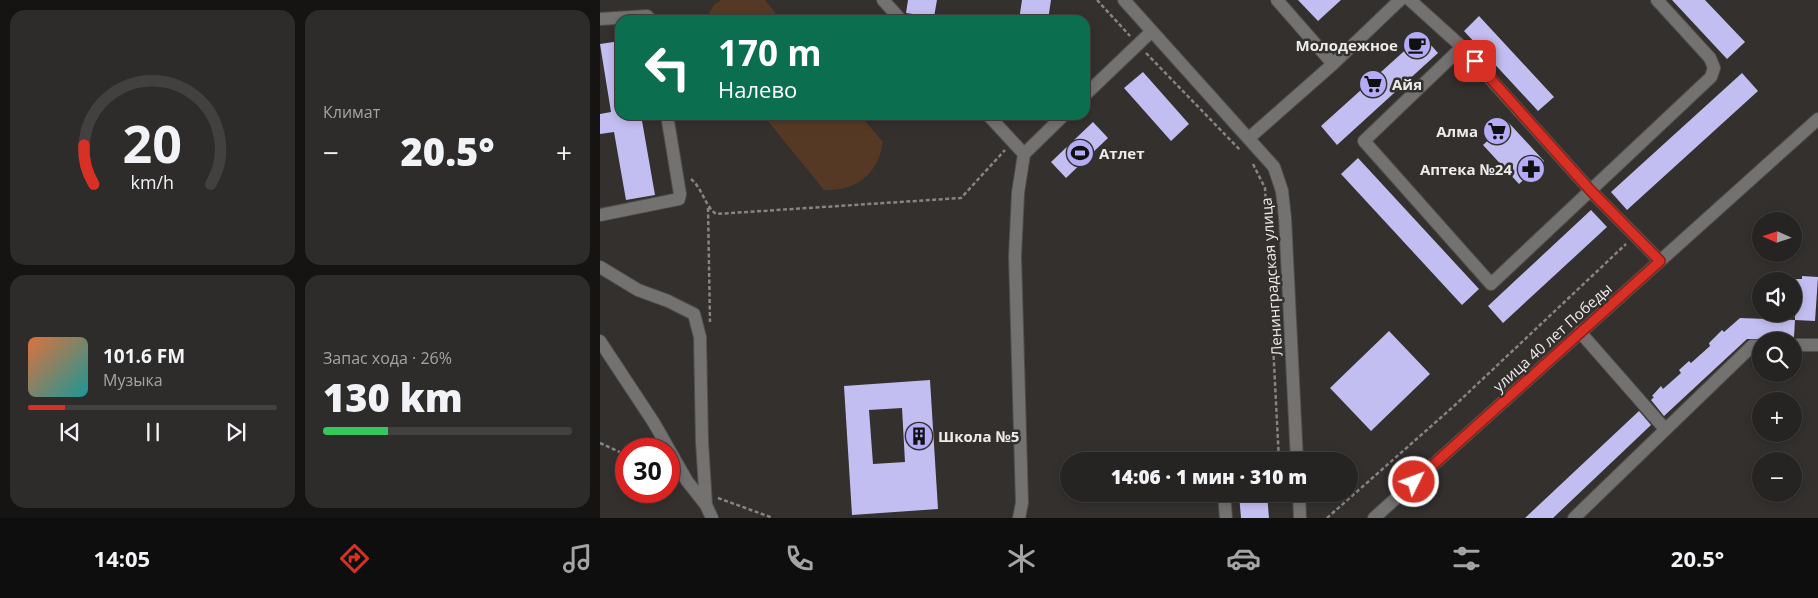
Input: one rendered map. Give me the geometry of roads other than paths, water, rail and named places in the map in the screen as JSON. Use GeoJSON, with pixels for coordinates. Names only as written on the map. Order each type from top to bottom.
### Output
{"type":"FeatureCollection","features":[{"type":"Feature","properties":{"kind":"street"},"geometry":{"type":"LineString","coordinates":[[883,0],[897,11]]}},
{"type":"Feature","properties":{"kind":"street","name":"Ленинградская улица"},"geometry":{"type":"LineString","coordinates":[[1124,0],[1274,167],[1282,191],[1288,260],[1297,452]]}},
{"type":"Feature","properties":{"kind":"street"},"geometry":{"type":"LineString","coordinates":[[1277,0],[1333,64]]}},
{"type":"Feature","properties":{"kind":"street"},"geometry":{"type":"LineString","coordinates":[[1249,138],[1333,64],[1400,0]]}},
{"type":"Feature","properties":{"kind":"street"},"geometry":{"type":"LineString","coordinates":[[1410,0],[1462,47],[1591,191],[1660,261]]}},
{"type":"Feature","properties":{"kind":"street"},"geometry":{"type":"LineString","coordinates":[[1462,47],[1364,141],[1491,284],[1711,77],[1714,68],[1710,58],[1657,0]]}},
{"type":"Feature","properties":{"kind":"street"},"geometry":{"type":"LineString","coordinates":[[600,19],[615,18]]}},
{"type":"Feature","properties":{"kind":"street"},"geometry":{"type":"LineString","coordinates":[[1090,90],[1152,31]]}},
{"type":"Feature","properties":{"kind":"street","name":"улица 40 лет Победы"},"geometry":{"type":"LineString","coordinates":[[1374,518],[1818,119]]}},
{"type":"Feature","properties":{"kind":"street"},"geometry":{"type":"LineString","coordinates":[[600,215],[679,199],[668,120]]}},
{"type":"Feature","properties":{"kind":"street"},"geometry":{"type":"LineString","coordinates":[[993,120],[1024,154]]}},
{"type":"Feature","properties":{"kind":"street"},"geometry":{"type":"LineString","coordinates":[[1019,518],[1022,503],[1015,256],[1018,193],[1024,154],[1059,120]]}},
{"type":"Feature","properties":{"kind":"street"},"geometry":{"type":"LineString","coordinates":[[600,267],[638,290],[675,304],[694,314],[700,337],[702,442],[712,518]]}},
{"type":"Feature","properties":{"kind":"street"},"geometry":{"type":"LineString","coordinates":[[1580,332],[1665,430]]}},
{"type":"Feature","properties":{"kind":"street"},"geometry":{"type":"LineString","coordinates":[[600,341],[654,423],[687,482],[709,501]]}},
{"type":"Feature","properties":{"kind":"street"},"geometry":{"type":"LineString","coordinates":[[1802,345],[1818,345]]}},
{"type":"Feature","properties":{"kind":"street"},"geometry":{"type":"LineString","coordinates":[[1574,518],[1752,346]]}},
{"type":"Feature","properties":{"kind":"street"},"geometry":{"type":"LineString","coordinates":[[1225,502],[1226,518]]}},
{"type":"Feature","properties":{"kind":"street"},"geometry":{"type":"LineString","coordinates":[[1299,502],[1300,518]]}},
{"type":"Feature","properties":{"kind":"place","name":"Молодежное"},"geometry":{"type":"Point","coordinates":[1417,45]}},
{"type":"Feature","properties":{"kind":"place","name":"Айя"},"geometry":{"type":"Point","coordinates":[1373,84]}},
{"type":"Feature","properties":{"kind":"place","name":"Алма"},"geometry":{"type":"Point","coordinates":[1497,131]}},
{"type":"Feature","properties":{"kind":"place","name":"Атлет"},"geometry":{"type":"Point","coordinates":[1080,153]}},
{"type":"Feature","properties":{"kind":"place","name":"Аптека №24"},"geometry":{"type":"Point","coordinates":[1531,169]}},
{"type":"Feature","properties":{"kind":"place","name":"Школа №5"},"geometry":{"type":"Point","coordinates":[919,436]}}]}
